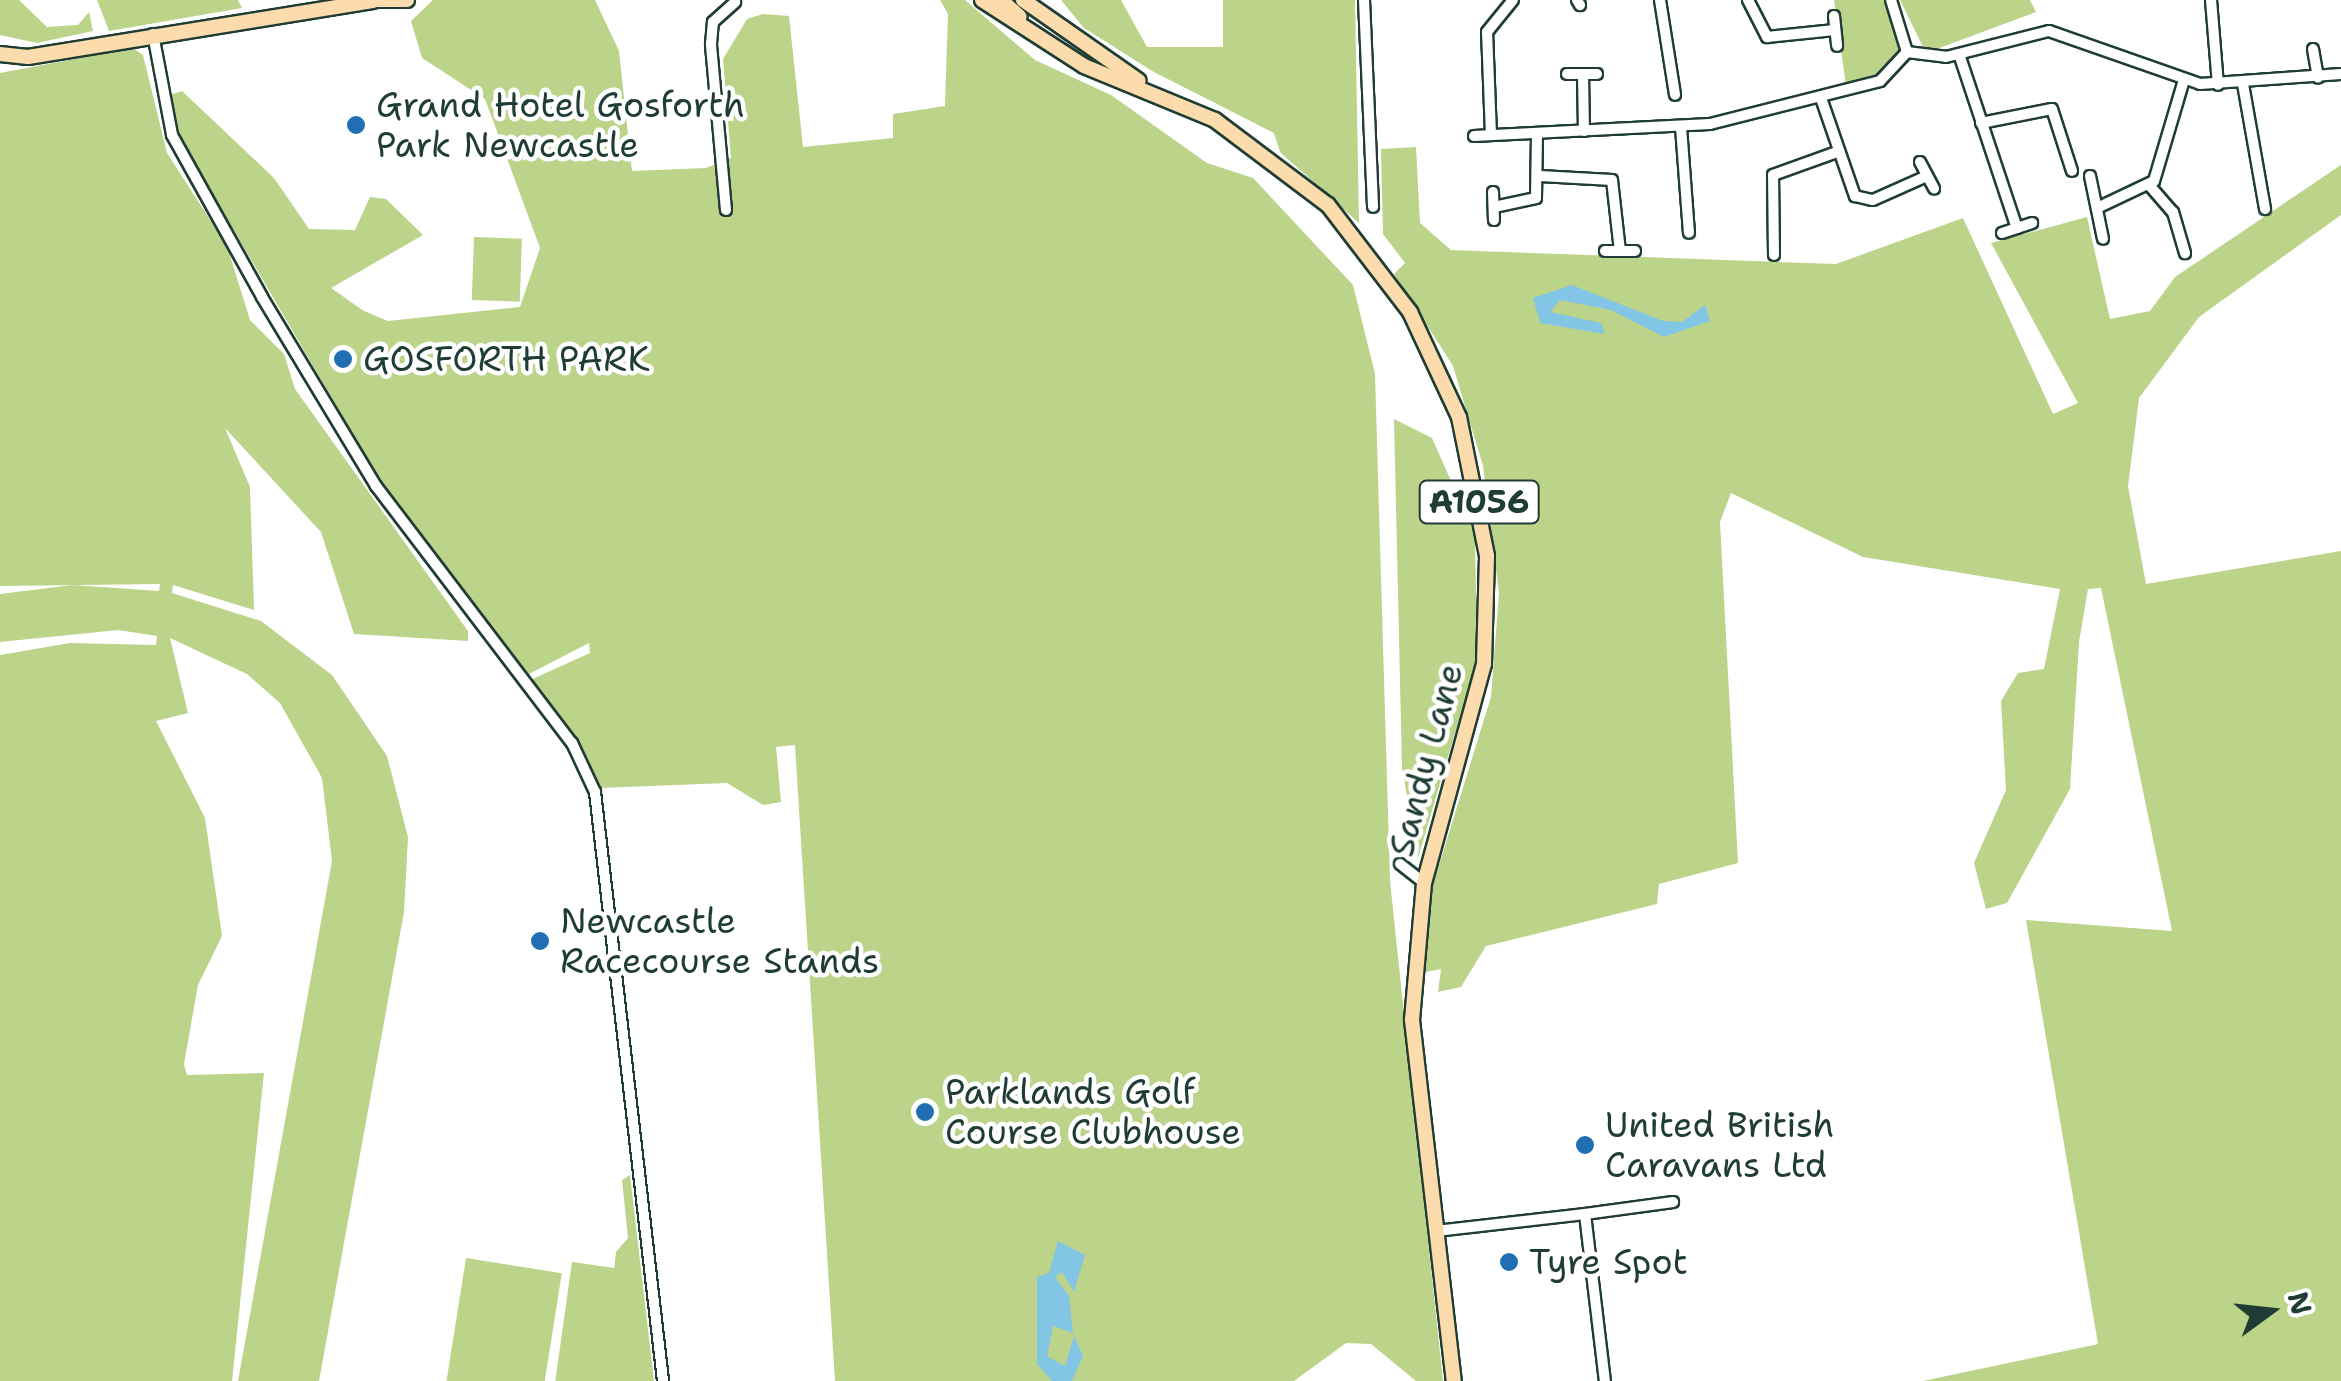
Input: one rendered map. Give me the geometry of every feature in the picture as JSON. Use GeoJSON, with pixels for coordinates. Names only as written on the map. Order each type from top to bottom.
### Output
{"type":"FeatureCollection","features":[{"type":"Feature","properties":{"kind":"main road"},"geometry":{"type":"LineString","coordinates":[[0,64],[319,2],[407,0]]}},
{"type":"Feature","properties":{"kind":"main road","name":"Sandy Lane"},"geometry":{"type":"LineString","coordinates":[[982,0],[1058,51],[1170,99]]}},
{"type":"Feature","properties":{"kind":"main road"},"geometry":{"type":"LineString","coordinates":[[1001,0],[1058,51]]}},
{"type":"Feature","properties":{"kind":"main road","name":"Sandy Lane"},"geometry":{"type":"LineString","coordinates":[[1030,3],[1170,99],[1270,157],[1341,218],[1410,312],[1459,417],[1487,556],[1484,664],[1424,882],[1412,1020],[1454,1381]]}},
{"type":"Feature","properties":{"kind":"main road"},"geometry":{"type":"LineString","coordinates":[[0,54],[28,57]]}},
{"type":"Feature","properties":{"kind":"street"},"geometry":{"type":"LineString","coordinates":[[1364,0],[1373,207]]}},
{"type":"Feature","properties":{"kind":"street"},"geometry":{"type":"LineString","coordinates":[[1491,135],[1487,32],[1513,0]]}},
{"type":"Feature","properties":{"kind":"street"},"geometry":{"type":"LineString","coordinates":[[1660,0],[1675,95]]}},
{"type":"Feature","properties":{"kind":"street"},"geometry":{"type":"LineString","coordinates":[[1748,0],[1766,37],[1835,30]]}},
{"type":"Feature","properties":{"kind":"street"},"geometry":{"type":"LineString","coordinates":[[1891,0],[1907,52]]}},
{"type":"Feature","properties":{"kind":"street"},"geometry":{"type":"LineString","coordinates":[[2210,0],[2218,86]]}},
{"type":"Feature","properties":{"kind":"street"},"geometry":{"type":"LineString","coordinates":[[726,210],[712,44],[713,22],[735,2]]}},
{"type":"Feature","properties":{"kind":"street"},"geometry":{"type":"LineString","coordinates":[[2199,17],[2214,14]]}},
{"type":"Feature","properties":{"kind":"street"},"geometry":{"type":"LineString","coordinates":[[1834,16],[1837,46]]}},
{"type":"Feature","properties":{"kind":"street"},"geometry":{"type":"LineString","coordinates":[[1907,52],[1958,54],[2063,32],[2184,80],[2218,86],[2341,74]]}},
{"type":"Feature","properties":{"kind":"street"},"geometry":{"type":"LineString","coordinates":[[154,34],[172,135],[262,296],[376,486],[572,743],[595,792],[663,1381]]}},
{"type":"Feature","properties":{"kind":"street"},"geometry":{"type":"LineString","coordinates":[[2313,49],[2318,78]]}},
{"type":"Feature","properties":{"kind":"street"},"geometry":{"type":"LineString","coordinates":[[1474,136],[1681,127],[1821,98],[1890,78],[1907,52]]}},
{"type":"Feature","properties":{"kind":"street"},"geometry":{"type":"LineString","coordinates":[[1958,54],[2016,228]]}},
{"type":"Feature","properties":{"kind":"street"},"geometry":{"type":"LineString","coordinates":[[1567,74],[1597,74]]}},
{"type":"Feature","properties":{"kind":"street"},"geometry":{"type":"LineString","coordinates":[[1583,74],[1584,131]]}},
{"type":"Feature","properties":{"kind":"street"},"geometry":{"type":"LineString","coordinates":[[1658,75],[1672,74]]}},
{"type":"Feature","properties":{"kind":"street"},"geometry":{"type":"LineString","coordinates":[[2097,208],[2150,186],[2184,80]]}},
{"type":"Feature","properties":{"kind":"street"},"geometry":{"type":"LineString","coordinates":[[2243,84],[2265,210]]}},
{"type":"Feature","properties":{"kind":"street"},"geometry":{"type":"LineString","coordinates":[[1821,98],[1837,152],[1860,199],[1927,176]]}},
{"type":"Feature","properties":{"kind":"street"},"geometry":{"type":"LineString","coordinates":[[1982,123],[2052,109],[2060,98]]}},
{"type":"Feature","properties":{"kind":"street"},"geometry":{"type":"LineString","coordinates":[[2052,109],[2072,171]]}},
{"type":"Feature","properties":{"kind":"street"},"geometry":{"type":"LineString","coordinates":[[1681,127],[1688,233]]}},
{"type":"Feature","properties":{"kind":"street"},"geometry":{"type":"LineString","coordinates":[[1494,207],[1531,203],[1540,176],[1537,133]]}},
{"type":"Feature","properties":{"kind":"street"},"geometry":{"type":"LineString","coordinates":[[1774,255],[1773,175],[1837,152]]}},
{"type":"Feature","properties":{"kind":"street"},"geometry":{"type":"LineString","coordinates":[[1920,162],[1934,188]]}},
{"type":"Feature","properties":{"kind":"street"},"geometry":{"type":"LineString","coordinates":[[1540,176],[1612,180],[1620,251]]}},
{"type":"Feature","properties":{"kind":"street"},"geometry":{"type":"LineString","coordinates":[[2090,176],[2103,238]]}},
{"type":"Feature","properties":{"kind":"street"},"geometry":{"type":"LineString","coordinates":[[2244,186],[2258,182]]}},
{"type":"Feature","properties":{"kind":"street"},"geometry":{"type":"LineString","coordinates":[[2150,186],[2178,227],[2185,253]]}},
{"type":"Feature","properties":{"kind":"street"},"geometry":{"type":"LineString","coordinates":[[1493,192],[1494,220]]}},
{"type":"Feature","properties":{"kind":"street"},"geometry":{"type":"LineString","coordinates":[[1673,213],[1687,212]]}},
{"type":"Feature","properties":{"kind":"street"},"geometry":{"type":"LineString","coordinates":[[2002,233],[2032,223]]}},
{"type":"Feature","properties":{"kind":"street"},"geometry":{"type":"LineString","coordinates":[[2162,231],[2178,227]]}},
{"type":"Feature","properties":{"kind":"street"},"geometry":{"type":"LineString","coordinates":[[1758,235],[1773,235]]}},
{"type":"Feature","properties":{"kind":"street"},"geometry":{"type":"LineString","coordinates":[[1605,251],[1636,251]]}},
{"type":"Feature","properties":{"kind":"street"},"geometry":{"type":"LineString","coordinates":[[1400,864],[1424,882]]}},
{"type":"Feature","properties":{"kind":"street"},"geometry":{"type":"LineString","coordinates":[[1436,1231],[1674,1202]]}},
{"type":"Feature","properties":{"kind":"street"},"geometry":{"type":"LineString","coordinates":[[1585,1214],[1606,1381]]}},
{"type":"Feature","properties":{"kind":"green space"},"geometry":{"type":"Polygon","coordinates":[[[0,0],[19,0],[47,27],[78,25],[89,12],[93,31],[37,43],[0,35],[0,0]]]}},
{"type":"Feature","properties":{"kind":"green space"},"geometry":{"type":"Polygon","coordinates":[[[97,0],[238,0],[242,8],[109,31],[97,0]]]}},
{"type":"Feature","properties":{"kind":"green space"},"geometry":{"type":"Polygon","coordinates":[[[433,0],[595,0],[619,51],[632,171],[706,168],[731,158],[723,59],[747,19],[763,14],[789,16],[803,147],[893,138],[893,114],[945,106],[948,14],[940,0],[965,0],[1035,60],[1111,95],[1207,163],[1253,178],[1353,285],[1375,374],[1390,881],[1443,1381],[1416,1381],[1371,1344],[1346,1343],[1294,1381],[835,1381],[795,745],[776,747],[781,802],[763,805],[727,783],[599,788],[574,739],[526,682],[590,653],[589,643],[523,677],[383,486],[180,138],[170,95],[182,91],[274,178],[309,229],[355,230],[370,197],[386,199],[423,235],[331,288],[364,311],[388,321],[520,307],[540,248],[485,99],[422,58],[411,21],[433,0]]]}},
{"type":"Feature","properties":{"kind":"green space"},"geometry":{"type":"Polygon","coordinates":[[[1061,0],[1121,0],[1147,47],[1223,47],[1223,0],[1355,0],[1359,223],[1280,152],[1274,133],[1152,71],[1084,28],[1061,0]]]}},
{"type":"Feature","properties":{"kind":"green space"},"geometry":{"type":"Polygon","coordinates":[[[1834,0],[1886,0],[1901,55],[1895,67],[1846,86],[1834,0]]]}},
{"type":"Feature","properties":{"kind":"green space"},"geometry":{"type":"Polygon","coordinates":[[[1900,0],[2030,0],[2036,12],[1926,53],[1900,0]]]}},
{"type":"Feature","properties":{"kind":"green space"},"geometry":{"type":"Polygon","coordinates":[[[133,48],[143,55],[167,153],[227,246],[250,320],[284,354],[295,389],[468,631],[468,641],[354,634],[321,532],[225,428],[250,487],[254,610],[173,585],[172,593],[261,621],[332,675],[387,756],[408,837],[404,912],[319,1381],[238,1381],[332,861],[322,778],[280,703],[247,674],[170,638],[188,713],[156,721],[205,818],[222,936],[198,985],[184,1064],[187,1075],[264,1073],[232,1381],[0,1381],[0,655],[70,643],[156,645],[157,636],[118,630],[0,642],[0,594],[72,585],[0,586],[0,73],[133,48]],[[160,584],[74,585],[159,591],[160,584]]]}},
{"type":"Feature","properties":{"kind":"green space"},"geometry":{"type":"Polygon","coordinates":[[[1416,147],[1420,223],[1451,250],[1836,264],[1963,218],[2053,414],[2078,403],[1991,243],[2087,217],[2110,319],[2150,311],[2175,277],[2341,165],[2341,215],[2199,317],[2139,398],[2128,486],[2146,584],[2341,551],[2341,1381],[1923,1381],[2098,1344],[2026,920],[2172,931],[2101,588],[2088,589],[2079,642],[2070,789],[2007,903],[1986,909],[1974,863],[2006,790],[2001,701],[2018,673],[2044,669],[2060,589],[1863,557],[1731,493],[1720,522],[1738,863],[1659,884],[1657,904],[1486,946],[1461,987],[1438,992],[1441,969],[1425,972],[1431,891],[1491,697],[1499,593],[1483,466],[1453,366],[1394,274],[1405,263],[1383,234],[1381,149],[1416,147]]]}},
{"type":"Feature","properties":{"kind":"green space"},"geometry":{"type":"Polygon","coordinates":[[[474,237],[522,239],[520,302],[472,300],[474,237]]]}},
{"type":"Feature","properties":{"kind":"green space"},"geometry":{"type":"Polygon","coordinates":[[[1394,419],[1432,438],[1475,535],[1477,659],[1418,858],[1402,768],[1394,419]]]}},
{"type":"Feature","properties":{"kind":"green space"},"geometry":{"type":"Polygon","coordinates":[[[630,1175],[654,1381],[603,1381],[616,1252],[628,1238],[622,1180],[630,1175]]]}},
{"type":"Feature","properties":{"kind":"green space"},"geometry":{"type":"Polygon","coordinates":[[[466,1258],[562,1273],[545,1381],[447,1381],[466,1258]]]}},
{"type":"Feature","properties":{"kind":"green space"},"geometry":{"type":"Polygon","coordinates":[[[572,1262],[620,1269],[604,1381],[555,1381],[572,1262]]]}},
{"type":"Feature","properties":{"kind":"water"},"geometry":{"type":"Polygon","coordinates":[[[1572,285],[1663,321],[1682,322],[1705,305],[1710,321],[1664,337],[1611,310],[1560,300],[1550,312],[1601,323],[1605,334],[1540,323],[1533,298],[1572,285]]]}},
{"type":"Feature","properties":{"kind":"water"},"geometry":{"type":"Polygon","coordinates":[[[1058,1241],[1085,1255],[1074,1292],[1062,1272],[1055,1277],[1069,1296],[1073,1333],[1053,1326],[1047,1356],[1065,1366],[1074,1336],[1083,1356],[1072,1381],[1052,1381],[1037,1364],[1037,1277],[1049,1273],[1058,1241]]]}},
{"type":"Feature","properties":{"kind":"place","name":"Grand Hotel Gosforth Park Newcastle"},"geometry":{"type":"Point","coordinates":[356,125]}},
{"type":"Feature","properties":{"kind":"place","name":"GOSFORTH PARK"},"geometry":{"type":"Point","coordinates":[343,359]}},
{"type":"Feature","properties":{"kind":"place","name":"Newcastle Racecourse Stands"},"geometry":{"type":"Point","coordinates":[540,941]}},
{"type":"Feature","properties":{"kind":"place","name":"Parklands Golf Course Clubhouse"},"geometry":{"type":"Point","coordinates":[925,1112]}},
{"type":"Feature","properties":{"kind":"place","name":"United British Caravans Ltd"},"geometry":{"type":"Point","coordinates":[1585,1145]}},
{"type":"Feature","properties":{"kind":"place","name":"Tyre Spot"},"geometry":{"type":"Point","coordinates":[1509,1262]}}]}
